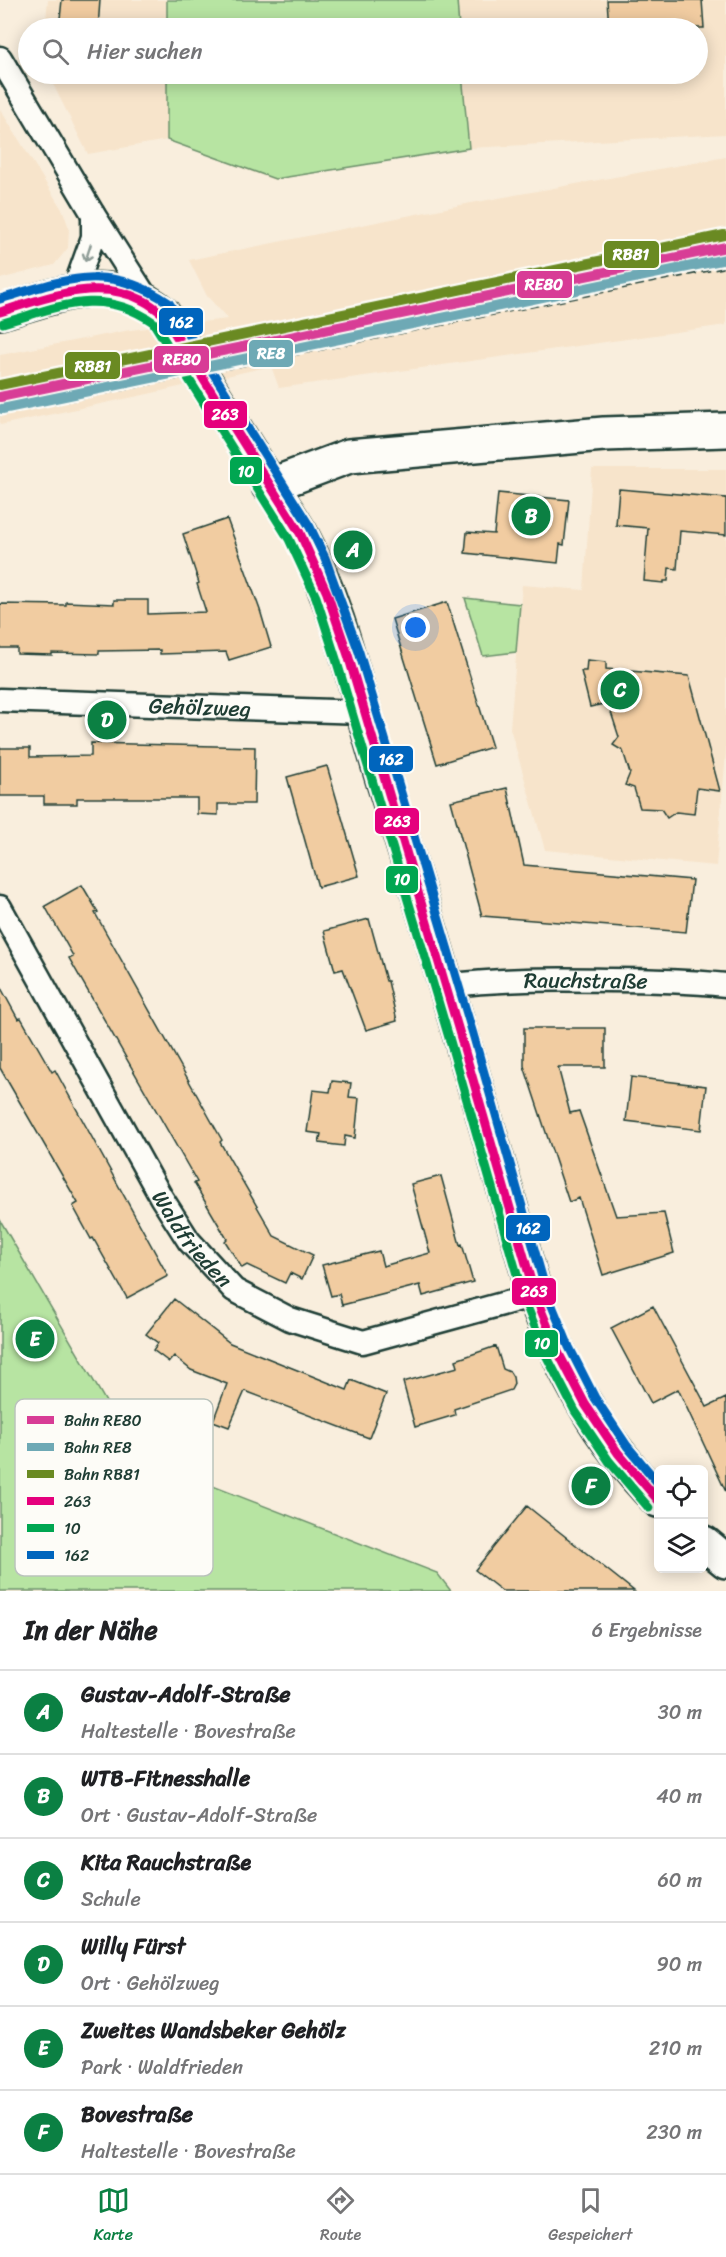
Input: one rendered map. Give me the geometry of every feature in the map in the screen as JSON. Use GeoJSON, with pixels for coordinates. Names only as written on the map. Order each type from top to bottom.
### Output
{"type":"FeatureCollection","features":[{"type":"Feature","properties":{"kind":"main road"},"geometry":{"type":"LineString","coordinates":[[0,312],[74,290],[107,289],[149,302],[162,313],[300,533],[316,563],[364,712],[547,1329],[573,1386],[624,1464],[654,1496]]}},
{"type":"Feature","properties":{"kind":"main road"},"geometry":{"type":"LineString","coordinates":[[269,486],[349,456],[603,434],[726,430]]}},
{"type":"Feature","properties":{"kind":"main road"},"geometry":{"type":"LineString","coordinates":[[708,1546],[726,1561]]}},
{"type":"Feature","properties":{"kind":"street"},"geometry":{"type":"LineString","coordinates":[[0,58],[93,214],[149,302]]}},
{"type":"Feature","properties":{"kind":"street"},"geometry":{"type":"LineString","coordinates":[[74,290],[93,237],[93,214]]}},
{"type":"Feature","properties":{"kind":"street","name":"Gehölzweg"},"geometry":{"type":"LineString","coordinates":[[0,700],[364,712]]}},
{"type":"Feature","properties":{"kind":"street","name":"Waldfrieden"},"geometry":{"type":"LineString","coordinates":[[0,908],[161,1197],[189,1241],[234,1290],[290,1319],[363,1342],[535,1294]]}},
{"type":"Feature","properties":{"kind":"street","name":"Rauchstraße"},"geometry":{"type":"LineString","coordinates":[[446,986],[482,981],[558,979],[688,981],[726,985]]}},
{"type":"Feature","properties":{"kind":"shaded area"},"geometry":{"type":"Polygon","coordinates":[[[48,0],[726,0],[726,134],[469,148],[274,180],[167,140],[88,154],[53,84],[708,84],[708,18],[46,18],[48,0]]]}},
{"type":"Feature","properties":{"kind":"shaded area"},"geometry":{"type":"Polygon","coordinates":[[[0,109],[63,211],[69,228],[68,248],[54,265],[0,279],[0,109]]]}},
{"type":"Feature","properties":{"kind":"shaded area"},"geometry":{"type":"Polygon","coordinates":[[[726,157],[726,325],[279,388],[271,366],[0,425],[0,355],[130,330],[228,319],[207,296],[189,260],[471,203],[726,157]]]}},
{"type":"Feature","properties":{"kind":"shaded area"},"geometry":{"type":"Polygon","coordinates":[[[592,469],[726,469],[726,753],[716,866],[545,850],[510,728],[522,585],[584,590],[592,469]]]}},
{"type":"Feature","properties":{"kind":"green space"},"geometry":{"type":"Polygon","coordinates":[[[167,0],[457,0],[458,18],[167,18],[167,0]]]}},
{"type":"Feature","properties":{"kind":"green space"},"geometry":{"type":"Polygon","coordinates":[[[167,84],[463,84],[469,148],[275,179],[167,140],[167,84]]]}},
{"type":"Feature","properties":{"kind":"green space"},"geometry":{"type":"Polygon","coordinates":[[[465,598],[520,604],[516,652],[483,656],[465,598]]]}},
{"type":"Feature","properties":{"kind":"green space"},"geometry":{"type":"Polygon","coordinates":[[[0,1220],[104,1399],[15,1399],[15,1576],[213,1576],[213,1486],[437,1573],[451,1591],[0,1591],[0,1220]]]}},
{"type":"Feature","properties":{"kind":"building"},"geometry":{"type":"Polygon","coordinates":[[[62,0],[100,0],[99,18],[60,18],[62,0]]]}},
{"type":"Feature","properties":{"kind":"building"},"geometry":{"type":"Polygon","coordinates":[[[607,0],[702,0],[703,18],[608,18],[607,0]]]}},
{"type":"Feature","properties":{"kind":"building"},"geometry":{"type":"Polygon","coordinates":[[[619,489],[726,498],[726,535],[680,531],[677,569],[669,568],[668,581],[664,583],[644,581],[648,528],[616,525],[619,489]]]}},
{"type":"Feature","properties":{"kind":"building"},"geometry":{"type":"Polygon","coordinates":[[[498,493],[569,500],[564,545],[560,544],[558,563],[465,553],[467,532],[494,534],[498,493]]]}},
{"type":"Feature","properties":{"kind":"building"},"geometry":{"type":"Polygon","coordinates":[[[227,519],[271,647],[229,660],[226,652],[160,654],[160,650],[99,651],[99,654],[52,653],[52,655],[17,654],[17,648],[0,648],[0,604],[66,605],[66,602],[114,604],[114,600],[148,600],[148,614],[206,612],[183,534],[227,519]]]}},
{"type":"Feature","properties":{"kind":"building"},"geometry":{"type":"Polygon","coordinates":[[[447,602],[492,747],[437,764],[392,619],[447,602]]]}},
{"type":"Feature","properties":{"kind":"building"},"geometry":{"type":"Polygon","coordinates":[[[587,660],[606,662],[606,669],[689,676],[720,791],[697,788],[694,814],[676,812],[667,818],[661,809],[640,808],[634,788],[625,785],[630,773],[623,751],[613,745],[619,737],[608,703],[590,707],[581,671],[586,671],[587,660]]]}},
{"type":"Feature","properties":{"kind":"building"},"geometry":{"type":"Polygon","coordinates":[[[91,743],[255,747],[254,804],[218,804],[218,815],[197,814],[197,798],[77,798],[77,804],[44,804],[44,796],[0,796],[0,748],[30,748],[30,757],[91,756],[91,743]]]}},
{"type":"Feature","properties":{"kind":"building"},"geometry":{"type":"Polygon","coordinates":[[[327,766],[359,876],[318,887],[287,777],[327,766]]]}},
{"type":"Feature","properties":{"kind":"building"},"geometry":{"type":"Polygon","coordinates":[[[507,788],[524,865],[692,880],[686,932],[482,916],[451,801],[507,788]]]}},
{"type":"Feature","properties":{"kind":"building"},"geometry":{"type":"Polygon","coordinates":[[[82,885],[98,912],[95,913],[222,1140],[220,1142],[274,1236],[313,1255],[302,1279],[290,1273],[285,1283],[247,1265],[242,1268],[225,1241],[227,1239],[194,1183],[197,1182],[69,958],[73,956],[45,906],[82,885]]]}},
{"type":"Feature","properties":{"kind":"building"},"geometry":{"type":"Polygon","coordinates":[[[369,919],[386,981],[388,981],[397,1021],[366,1030],[343,969],[335,971],[324,931],[369,919]]]}},
{"type":"Feature","properties":{"kind":"building"},"geometry":{"type":"Polygon","coordinates":[[[0,986],[52,1072],[55,1070],[168,1276],[127,1298],[73,1206],[78,1203],[0,1068],[0,986]]]}},
{"type":"Feature","properties":{"kind":"building"},"geometry":{"type":"Polygon","coordinates":[[[524,1028],[605,1028],[605,1067],[558,1067],[570,1113],[579,1111],[616,1216],[664,1213],[674,1253],[603,1275],[579,1198],[569,1202],[524,1066],[524,1028]]]}},
{"type":"Feature","properties":{"kind":"building"},"geometry":{"type":"Polygon","coordinates":[[[631,1077],[706,1086],[701,1130],[626,1121],[631,1077]]]}},
{"type":"Feature","properties":{"kind":"building"},"geometry":{"type":"Polygon","coordinates":[[[332,1081],[351,1083],[349,1097],[359,1098],[355,1138],[345,1136],[344,1146],[319,1143],[321,1134],[307,1132],[313,1090],[330,1092],[332,1081]]]}},
{"type":"Feature","properties":{"kind":"building"},"geometry":{"type":"Polygon","coordinates":[[[441,1176],[473,1282],[423,1296],[420,1285],[342,1305],[339,1294],[331,1296],[322,1265],[379,1251],[383,1266],[430,1253],[411,1184],[441,1176]]]}},
{"type":"Feature","properties":{"kind":"building"},"geometry":{"type":"Polygon","coordinates":[[[174,1299],[230,1343],[347,1390],[351,1380],[386,1394],[369,1438],[245,1391],[229,1427],[213,1421],[227,1384],[191,1370],[174,1356],[169,1362],[153,1350],[158,1343],[146,1334],[174,1299]]]}},
{"type":"Feature","properties":{"kind":"building"},"geometry":{"type":"Polygon","coordinates":[[[653,1306],[707,1407],[726,1398],[726,1492],[678,1389],[651,1403],[611,1328],[653,1306]]]}},
{"type":"Feature","properties":{"kind":"building"},"geometry":{"type":"Polygon","coordinates":[[[496,1346],[503,1369],[510,1372],[513,1377],[514,1384],[511,1390],[454,1409],[455,1415],[415,1427],[403,1382],[458,1367],[456,1360],[496,1346]]]}},
{"type":"Feature","properties":{"kind":"building"},"geometry":{"type":"Polygon","coordinates":[[[527,1506],[634,1591],[502,1591],[475,1570],[527,1506]]]}},
{"type":"Feature","properties":{"kind":"railway"},"geometry":{"type":"LineString","coordinates":[[0,414],[726,266]]}},
{"type":"Feature","properties":{"kind":"rail line","name":"RB81"},"geometry":{"type":"LineString","coordinates":[[0,385],[724,235]]}},
{"type":"Feature","properties":{"kind":"rail line","name":"RE80"},"geometry":{"type":"LineString","coordinates":[[0,397],[726,247]]}},
{"type":"Feature","properties":{"kind":"rail line","name":"RE8"},"geometry":{"type":"LineString","coordinates":[[2,409],[726,259]]}},
{"type":"Feature","properties":{"kind":"transit line","name":"162"},"geometry":{"type":"LineString","coordinates":[[0,299],[66,281],[105,278],[126,282],[147,290],[169,303],[310,527],[325,558],[359,652],[473,1034],[546,1291],[569,1347],[595,1398],[627,1446],[654,1478]]}},
{"type":"Feature","properties":{"kind":"transit line","name":"263"},"geometry":{"type":"LineString","coordinates":[[0,312],[71,292],[107,290],[125,293],[145,301],[162,313],[300,533],[327,593],[348,655],[535,1295],[558,1352],[585,1404],[618,1453],[654,1495]]}},
{"type":"Feature","properties":{"kind":"transit line","name":"10"},"geometry":{"type":"LineString","coordinates":[[3,323],[61,306],[97,302],[134,311],[153,322],[289,539],[316,597],[336,659],[524,1299],[547,1357],[575,1411],[609,1461],[649,1508]]}},
{"type":"Feature","properties":{"kind":"place","name":"WTB-Fitnesshalle"},"geometry":{"type":"Point","coordinates":[531,516]}},
{"type":"Feature","properties":{"kind":"place","name":"Gustav-Adolf-Straße"},"geometry":{"type":"Point","coordinates":[353,550]}},
{"type":"Feature","properties":{"kind":"place","name":"Kita Rauchstraße"},"geometry":{"type":"Point","coordinates":[620,690]}},
{"type":"Feature","properties":{"kind":"place","name":"Willy Fürst"},"geometry":{"type":"Point","coordinates":[107,720]}},
{"type":"Feature","properties":{"kind":"place","name":"Zweites Wandsbeker Gehölz"},"geometry":{"type":"Point","coordinates":[35,1339]}},
{"type":"Feature","properties":{"kind":"place","name":"Bovestraße"},"geometry":{"type":"Point","coordinates":[591,1486]}}]}
